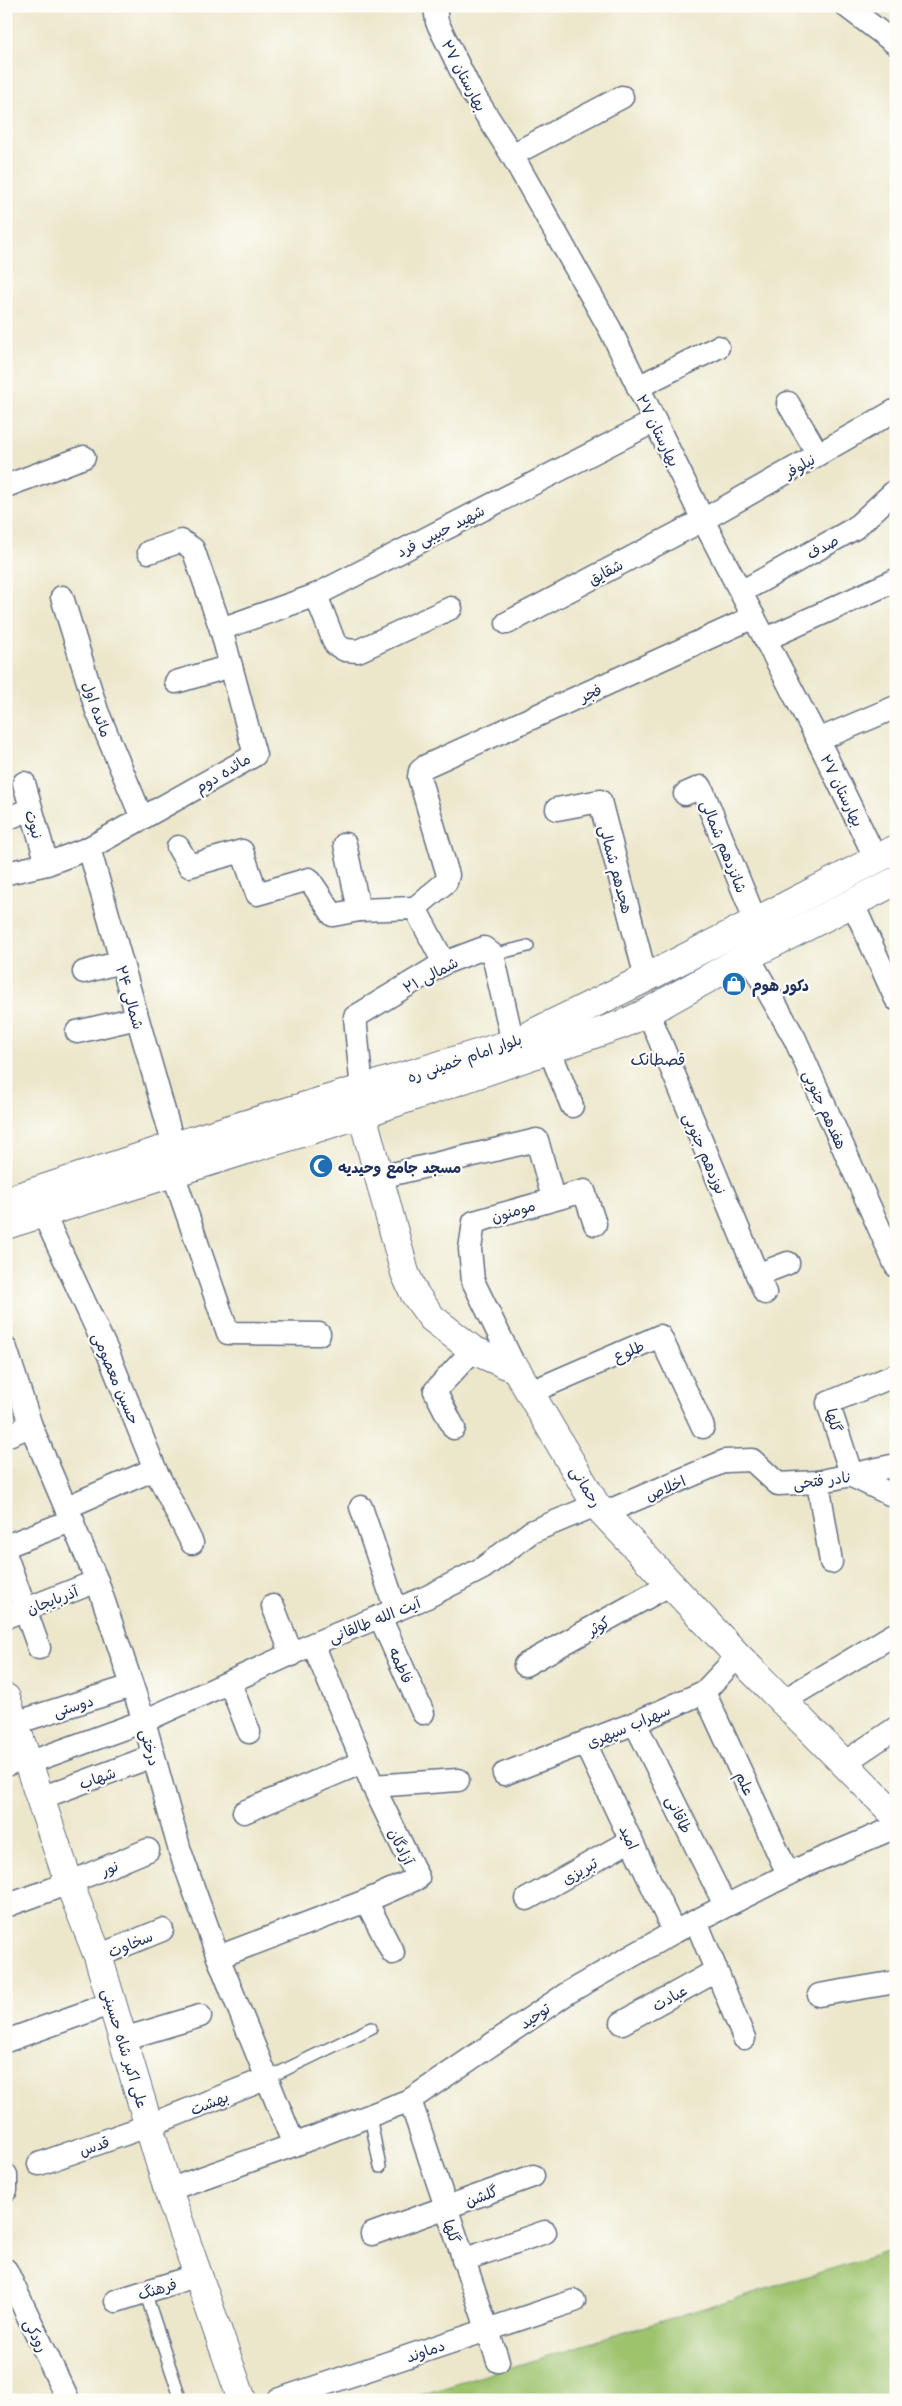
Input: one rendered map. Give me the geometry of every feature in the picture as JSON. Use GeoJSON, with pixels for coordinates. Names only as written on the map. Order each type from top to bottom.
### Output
{"type":"FeatureCollection","features":[{"type":"Feature","properties":{"kind":"main road","name":"بلوار امام خمینی ره"},"geometry":{"type":"LineString","coordinates":[[6,1225],[173,1173],[512,1043],[646,978],[886,854]]}},
{"type":"Feature","properties":{"kind":"main road","name":"بلوار امام خمینی ره"},"geometry":{"type":"LineString","coordinates":[[6,1201],[174,1146],[362,1102],[550,1051],[648,1012],[748,956],[896,881]]}},
{"type":"Feature","properties":{"kind":"main road"},"geometry":{"type":"LineString","coordinates":[[362,1102],[405,1273],[414,1293],[432,1318],[473,1350],[516,1369]]}},
{"type":"Feature","properties":{"kind":"main road","name":"رحمانی"},"geometry":{"type":"LineString","coordinates":[[516,1369],[600,1509],[738,1656],[896,1816]]}},
{"type":"Feature","properties":{"kind":"main road","name":"علی اکبر شاه حسینی"},"geometry":{"type":"LineString","coordinates":[[6,1698],[15,1723],[20,1762],[40,1798],[69,1883],[98,1956],[168,2190],[242,2400]]}},
{"type":"Feature","properties":{"kind":"street","name":"بهارستان ۲۷"},"geometry":{"type":"LineString","coordinates":[[435,6],[437,22],[471,91],[512,155],[610,329],[703,520],[818,740],[886,854]]}},
{"type":"Feature","properties":{"kind":"street"},"geometry":{"type":"LineString","coordinates":[[846,6],[896,44]]}},
{"type":"Feature","properties":{"kind":"street"},"geometry":{"type":"LineString","coordinates":[[512,155],[622,97]]}},
{"type":"Feature","properties":{"kind":"street"},"geometry":{"type":"LineString","coordinates":[[638,387],[718,347]]}},
{"type":"Feature","properties":{"kind":"street"},"geometry":{"type":"LineString","coordinates":[[788,403],[818,454]]}},
{"type":"Feature","properties":{"kind":"street","name":"نیلوفر"},"geometry":{"type":"LineString","coordinates":[[703,520],[896,410]]}},
{"type":"Feature","properties":{"kind":"street","name":"شهید حبیبی فرد"},"geometry":{"type":"LineString","coordinates":[[221,629],[316,595],[654,421]]}},
{"type":"Feature","properties":{"kind":"street"},"geometry":{"type":"LineString","coordinates":[[6,486],[84,457]]}},
{"type":"Feature","properties":{"kind":"street","name":"صدف"},"geometry":{"type":"LineString","coordinates":[[741,592],[855,528],[896,490]]}},
{"type":"Feature","properties":{"kind":"street","name":"شقایق"},"geometry":{"type":"LineString","coordinates":[[507,623],[703,520]]}},
{"type":"Feature","properties":{"kind":"street","name":"مائده دوم"},"geometry":{"type":"LineString","coordinates":[[7,872],[47,864],[89,848],[255,755],[221,629],[193,549],[181,541],[148,552]]}},
{"type":"Feature","properties":{"kind":"street"},"geometry":{"type":"LineString","coordinates":[[766,639],[896,580]]}},
{"type":"Feature","properties":{"kind":"street"},"geometry":{"type":"LineString","coordinates":[[316,595],[335,644],[345,650],[358,651],[451,608]]}},
{"type":"Feature","properties":{"kind":"street","name":"مائده اول"},"geometry":{"type":"LineString","coordinates":[[62,597],[98,711],[142,818]]}},
{"type":"Feature","properties":{"kind":"street","name":"فجر"},"geometry":{"type":"LineString","coordinates":[[415,908],[446,882],[448,875],[419,777],[420,771],[426,766],[754,618]]}},
{"type":"Feature","properties":{"kind":"street"},"geometry":{"type":"LineString","coordinates":[[176,682],[231,666]]}},
{"type":"Feature","properties":{"kind":"street"},"geometry":{"type":"LineString","coordinates":[[818,740],[896,707]]}},
{"type":"Feature","properties":{"kind":"street","name":"نبوت"},"geometry":{"type":"LineString","coordinates":[[24,783],[47,864]]}},
{"type":"Feature","properties":{"kind":"street","name":"شانزدهم شمالی"},"geometry":{"type":"LineString","coordinates":[[685,794],[701,787],[756,922]]}},
{"type":"Feature","properties":{"kind":"street","name":"هجدهم شمالی"},"geometry":{"type":"LineString","coordinates":[[558,809],[600,801],[646,978]]}},
{"type":"Feature","properties":{"kind":"street"},"geometry":{"type":"LineString","coordinates":[[6,819],[31,809]]}},
{"type":"Feature","properties":{"kind":"street"},"geometry":{"type":"LineString","coordinates":[[345,844],[359,910]]}},
{"type":"Feature","properties":{"kind":"street"},"geometry":{"type":"LineString","coordinates":[[178,847],[189,866],[242,851],[257,894],[309,879],[333,915],[359,910],[415,908],[444,963]]}},
{"type":"Feature","properties":{"kind":"street","name":"۲۴ شمالی"},"geometry":{"type":"LineString","coordinates":[[89,848],[174,1146]]}},
{"type":"Feature","properties":{"kind":"street"},"geometry":{"type":"LineString","coordinates":[[852,902],[896,999]]}},
{"type":"Feature","properties":{"kind":"street","name":"۲۱ شمالی"},"geometry":{"type":"LineString","coordinates":[[362,1102],[354,1017],[444,963],[484,948],[493,955]]}},
{"type":"Feature","properties":{"kind":"street"},"geometry":{"type":"LineString","coordinates":[[493,955],[512,1043]]}},
{"type":"Feature","properties":{"kind":"street","name":"هفدهم جنوبی"},"geometry":{"type":"LineString","coordinates":[[748,956],[795,1039],[896,1266]]}},
{"type":"Feature","properties":{"kind":"street"},"geometry":{"type":"LineString","coordinates":[[84,972],[121,962]]}},
{"type":"Feature","properties":{"kind":"street","name":"نوزدهم جنوبی"},"geometry":{"type":"LineString","coordinates":[[648,1012],[761,1284],[788,1263]]}},
{"type":"Feature","properties":{"kind":"street"},"geometry":{"type":"LineString","coordinates":[[77,1032],[137,1018]]}},
{"type":"Feature","properties":{"kind":"street"},"geometry":{"type":"LineString","coordinates":[[550,1051],[572,1106]]}},
{"type":"Feature","properties":{"kind":"street"},"geometry":{"type":"LineString","coordinates":[[380,1177],[537,1140],[553,1198]]}},
{"type":"Feature","properties":{"kind":"street"},"geometry":{"type":"LineString","coordinates":[[173,1173],[228,1333],[319,1334]]}},
{"type":"Feature","properties":{"kind":"street","name":"مومنون"},"geometry":{"type":"LineString","coordinates":[[516,1369],[473,1281],[470,1249],[474,1222],[553,1198],[584,1191],[595,1224]]}},
{"type":"Feature","properties":{"kind":"street","name":"حسین معصومی"},"geometry":{"type":"LineString","coordinates":[[43,1213],[108,1353],[155,1469],[192,1543]]}},
{"type":"Feature","properties":{"kind":"street","name":"طلوع"},"geometry":{"type":"LineString","coordinates":[[531,1392],[660,1336],[703,1427]]}},
{"type":"Feature","properties":{"kind":"street","name":"درختی"},"geometry":{"type":"LineString","coordinates":[[6,1348],[31,1426],[97,1581],[144,1721],[180,1851],[218,1957],[294,2145]]}},
{"type":"Feature","properties":{"kind":"street"},"geometry":{"type":"LineString","coordinates":[[454,1428],[435,1391],[473,1350]]}},
{"type":"Feature","properties":{"kind":"street","name":"گلها"},"geometry":{"type":"LineString","coordinates":[[852,1476],[828,1403],[896,1375]]}},
{"type":"Feature","properties":{"kind":"street"},"geometry":{"type":"LineString","coordinates":[[6,1436],[31,1426]]}},
{"type":"Feature","properties":{"kind":"street","name":"نادر فتحی"},"geometry":{"type":"LineString","coordinates":[[725,1461],[752,1460],[778,1484],[818,1482],[896,1465]]}},
{"type":"Feature","properties":{"kind":"street","name":"اخلاص"},"geometry":{"type":"LineString","coordinates":[[600,1509],[725,1461]]}},
{"type":"Feature","properties":{"kind":"street"},"geometry":{"type":"LineString","coordinates":[[6,1546],[155,1469]]}},
{"type":"Feature","properties":{"kind":"street"},"geometry":{"type":"LineString","coordinates":[[852,1476],[896,1497]]}},
{"type":"Feature","properties":{"kind":"street"},"geometry":{"type":"LineString","coordinates":[[818,1482],[831,1562]]}},
{"type":"Feature","properties":{"kind":"street","name":"فاطمه"},"geometry":{"type":"LineString","coordinates":[[361,1507],[388,1613],[423,1713]]}},
{"type":"Feature","properties":{"kind":"street","name":"آیت الله طالقانی"},"geometry":{"type":"LineString","coordinates":[[20,1762],[144,1721],[313,1644],[427,1597],[482,1568],[531,1532],[600,1509]]}},
{"type":"Feature","properties":{"kind":"street"},"geometry":{"type":"LineString","coordinates":[[6,1556],[16,1613],[39,1648]]}},
{"type":"Feature","properties":{"kind":"street","name":"آذربایجان"},"geometry":{"type":"LineString","coordinates":[[16,1613],[97,1581]]}},
{"type":"Feature","properties":{"kind":"street","name":"کوثر"},"geometry":{"type":"LineString","coordinates":[[525,1665],[671,1584]]}},
{"type":"Feature","properties":{"kind":"street"},"geometry":{"type":"LineString","coordinates":[[273,1606],[292,1655]]}},
{"type":"Feature","properties":{"kind":"street"},"geometry":{"type":"LineString","coordinates":[[783,1702],[893,1635]]}},
{"type":"Feature","properties":{"kind":"street","name":"آزادگان"},"geometry":{"type":"LineString","coordinates":[[218,1957],[418,1878],[373,1786],[313,1644]]}},
{"type":"Feature","properties":{"kind":"street","name":"سهراب سپهری"},"geometry":{"type":"LineString","coordinates":[[504,1774],[636,1723],[704,1692],[738,1656]]}},
{"type":"Feature","properties":{"kind":"street"},"geometry":{"type":"LineString","coordinates":[[230,1683],[249,1732]]}},
{"type":"Feature","properties":{"kind":"street","name":"دوستی"},"geometry":{"type":"LineString","coordinates":[[15,1723],[132,1686]]}},
{"type":"Feature","properties":{"kind":"street","name":"علم"},"geometry":{"type":"LineString","coordinates":[[704,1692],[788,1874]]}},
{"type":"Feature","properties":{"kind":"street","name":"طاقانی"},"geometry":{"type":"LineString","coordinates":[[636,1723],[725,1905]]}},
{"type":"Feature","properties":{"kind":"street"},"geometry":{"type":"LineString","coordinates":[[844,1763],[896,1728]]}},
{"type":"Feature","properties":{"kind":"street","name":"امید"},"geometry":{"type":"LineString","coordinates":[[585,1743],[674,1932]]}},
{"type":"Feature","properties":{"kind":"street","name":"شهاب"},"geometry":{"type":"LineString","coordinates":[[40,1798],[153,1756]]}},
{"type":"Feature","properties":{"kind":"street"},"geometry":{"type":"LineString","coordinates":[[244,1812],[363,1762]]}},
{"type":"Feature","properties":{"kind":"street"},"geometry":{"type":"LineString","coordinates":[[373,1786],[458,1780]]}},
{"type":"Feature","properties":{"kind":"street","name":"توحید"},"geometry":{"type":"LineString","coordinates":[[168,2190],[294,2145],[410,2100],[569,1992],[674,1932],[788,1874],[896,1827]]}},
{"type":"Feature","properties":{"kind":"street","name":"تبریزی"},"geometry":{"type":"LineString","coordinates":[[526,1899],[631,1840]]}},
{"type":"Feature","properties":{"kind":"street","name":"نور"},"geometry":{"type":"LineString","coordinates":[[6,1906],[69,1883],[148,1850]]}},
{"type":"Feature","properties":{"kind":"street"},"geometry":{"type":"LineString","coordinates":[[366,1900],[393,1953]]}},
{"type":"Feature","properties":{"kind":"street"},"geometry":{"type":"LineString","coordinates":[[696,1921],[744,2038]]}},
{"type":"Feature","properties":{"kind":"street","name":"سخاوت"},"geometry":{"type":"LineString","coordinates":[[98,1956],[162,1930]]}},
{"type":"Feature","properties":{"kind":"street","name":"عبادت"},"geometry":{"type":"LineString","coordinates":[[622,2023],[716,1971]]}},
{"type":"Feature","properties":{"kind":"street"},"geometry":{"type":"LineString","coordinates":[[819,1995],[896,1982]]}},
{"type":"Feature","properties":{"kind":"street"},"geometry":{"type":"LineString","coordinates":[[6,2041],[112,2003]]}},
{"type":"Feature","properties":{"kind":"street"},"geometry":{"type":"LineString","coordinates":[[123,2039],[200,2016]]}},
{"type":"Feature","properties":{"kind":"street","name":"بهشت"},"geometry":{"type":"LineString","coordinates":[[150,2125],[268,2078]]}},
{"type":"Feature","properties":{"kind":"street","name":"گلها"},"geometry":{"type":"LineString","coordinates":[[410,2100],[498,2362]]}},
{"type":"Feature","properties":{"kind":"street","name":"قدس"},"geometry":{"type":"LineString","coordinates":[[38,2164],[150,2125]]}},
{"type":"Feature","properties":{"kind":"street"},"geometry":{"type":"LineString","coordinates":[[6,2175],[6,2190]]}},
{"type":"Feature","properties":{"kind":"street","name":"گلشن"},"geometry":{"type":"LineString","coordinates":[[372,2234],[533,2176]]}},
{"type":"Feature","properties":{"kind":"street"},"geometry":{"type":"LineString","coordinates":[[463,2260],[545,2232]]}},
{"type":"Feature","properties":{"kind":"street","name":"رودکی"},"geometry":{"type":"LineString","coordinates":[[6,2270],[68,2400]]}},
{"type":"Feature","properties":{"kind":"street","name":"فرهنگ"},"geometry":{"type":"LineString","coordinates":[[116,2301],[198,2275]]}},
{"type":"Feature","properties":{"kind":"street","name":"دماوند"},"geometry":{"type":"LineString","coordinates":[[277,2400],[574,2301]]}},
{"type":"Feature","properties":{"kind":"lane"},"geometry":{"type":"LineString","coordinates":[[493,955],[528,946]]}},
{"type":"Feature","properties":{"kind":"lane"},"geometry":{"type":"LineString","coordinates":[[268,2078],[370,2028]]}},
{"type":"Feature","properties":{"kind":"lane"},"geometry":{"type":"LineString","coordinates":[[370,2116],[380,2167]]}},
{"type":"Feature","properties":{"kind":"lane"},"geometry":{"type":"LineString","coordinates":[[145,2292],[181,2400]]}},
{"type":"Feature","properties":{"kind":"green space"},"geometry":{"type":"Polygon","coordinates":[[[896,2249],[896,2400],[404,2400],[896,2249]]]}},
{"type":"Feature","properties":{"kind":"place","name":"دکور هوم"},"geometry":{"type":"Point","coordinates":[734,984]}},
{"type":"Feature","properties":{"kind":"place","name":"مسجد جامع وحیدیه"},"geometry":{"type":"Point","coordinates":[321,1166]}},
{"type":"Feature","properties":{"kind":"district","name":"قصطانک"},"geometry":{"type":"Point","coordinates":[658,1058]}}]}
